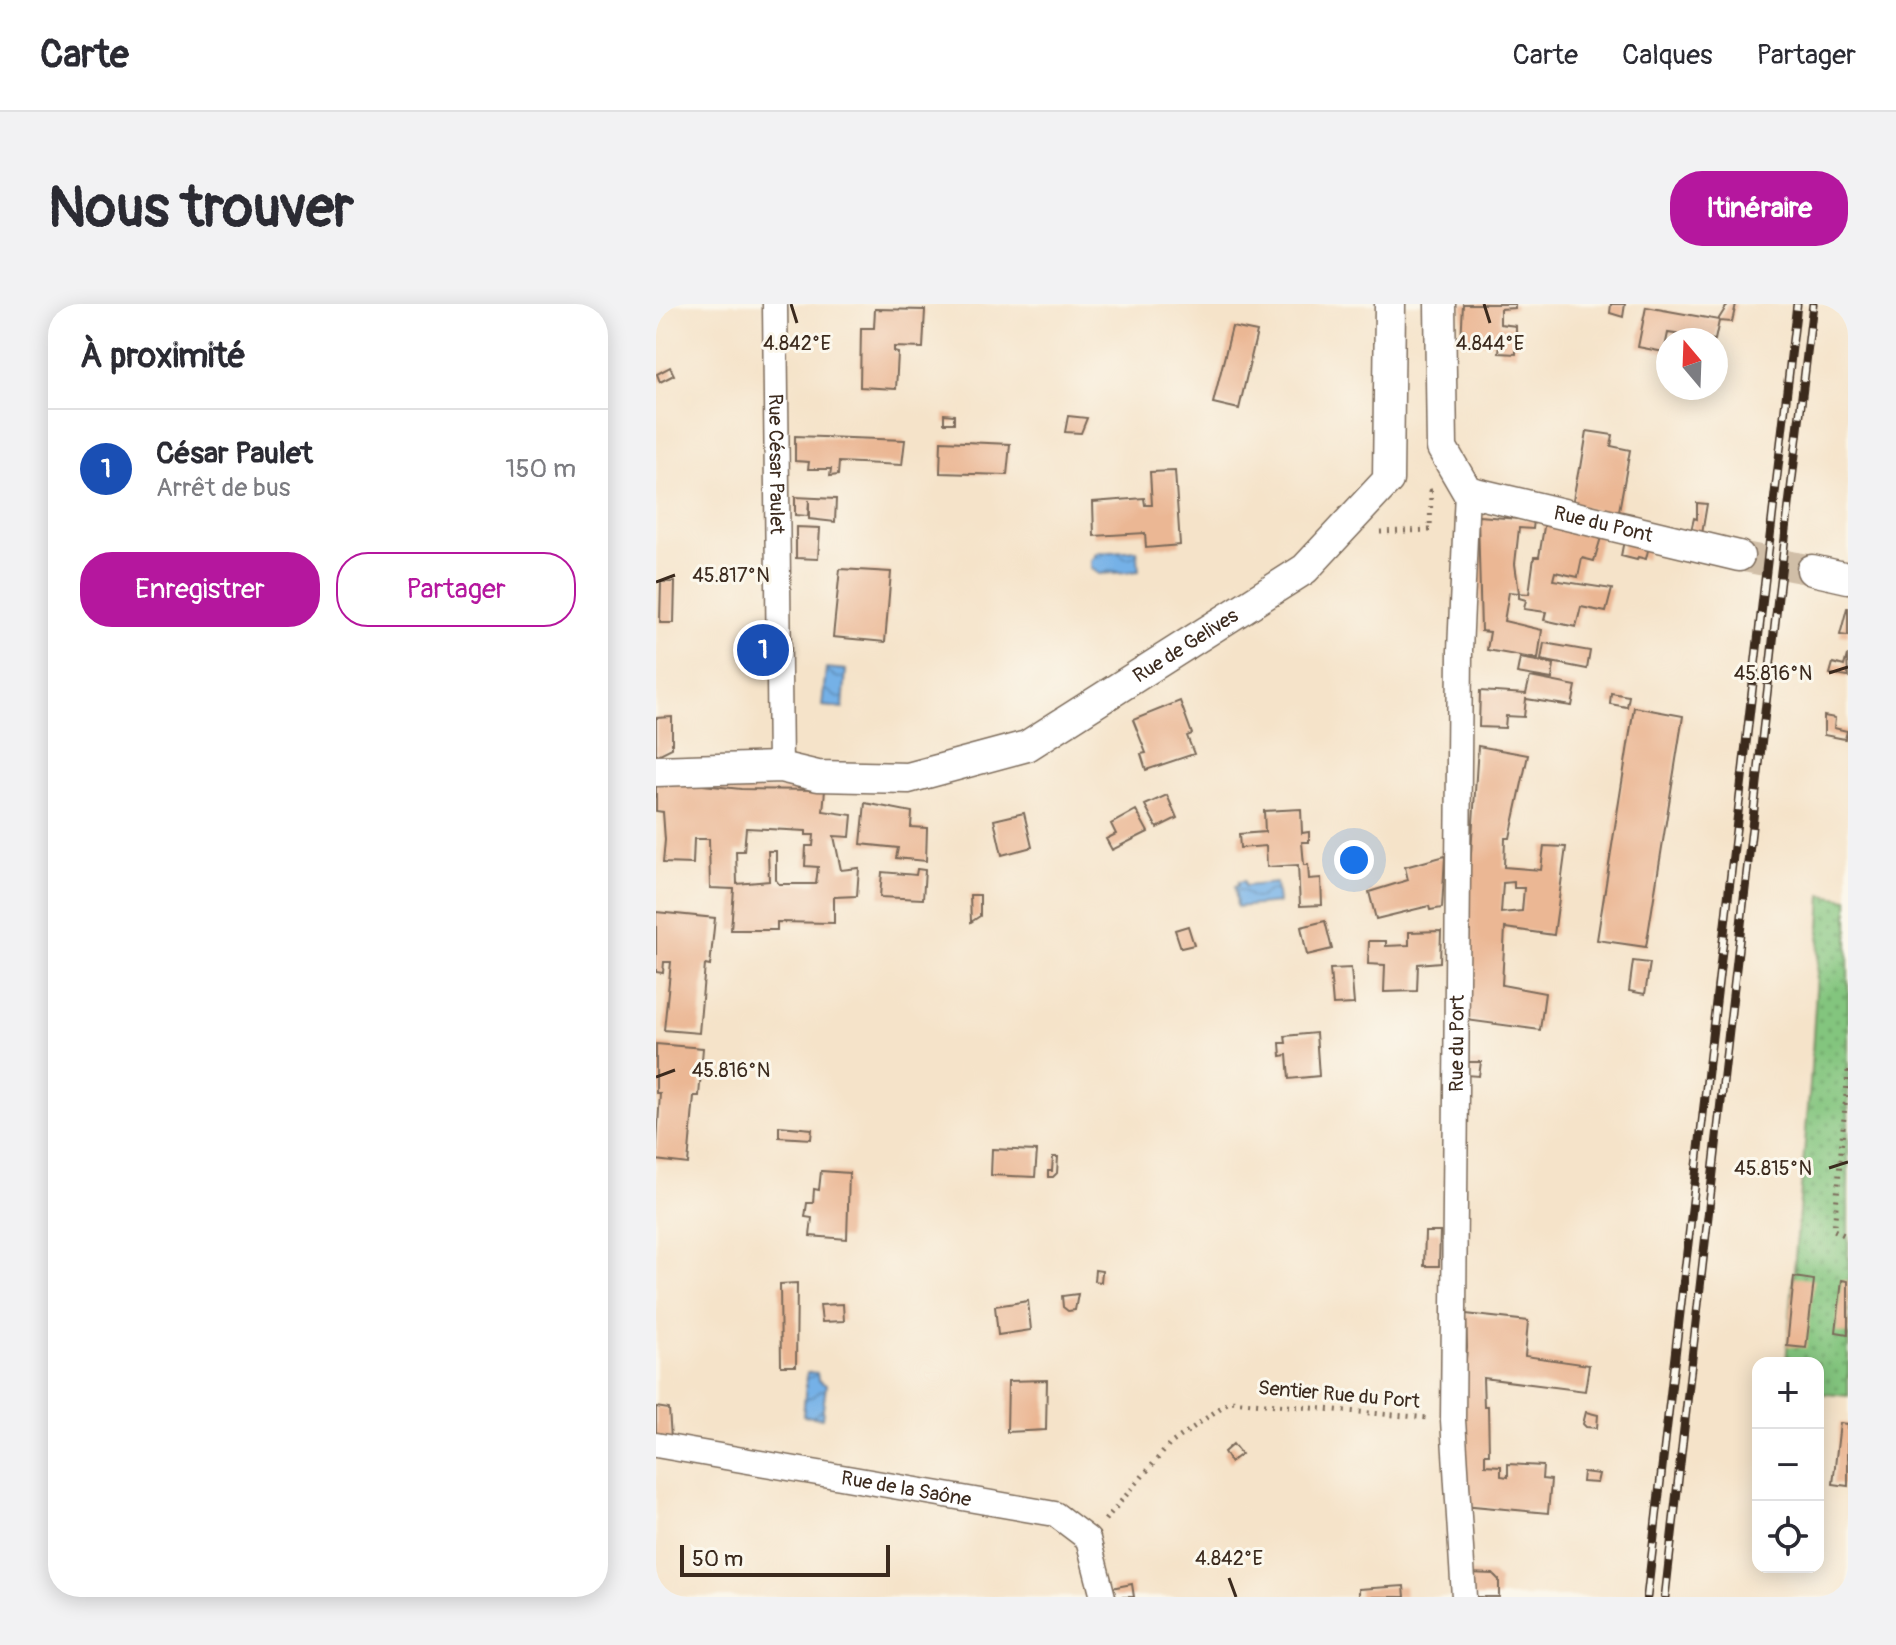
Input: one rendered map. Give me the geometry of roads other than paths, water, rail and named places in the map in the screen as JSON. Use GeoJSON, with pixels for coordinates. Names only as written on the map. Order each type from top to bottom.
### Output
{"type":"FeatureCollection","features":[{"type":"Feature","properties":{"kind":"street","name":"Rue César Paulet"},"geometry":{"type":"LineString","coordinates":[[775,304],[780,767]]}},
{"type":"Feature","properties":{"kind":"street","name":"Rue de Gelives"},"geometry":{"type":"LineString","coordinates":[[656,771],[780,767],[795,768],[818,776],[908,778],[1027,746],[1305,569],[1388,480],[1390,304]]}},
{"type":"Feature","properties":{"kind":"street"},"geometry":{"type":"LineString","coordinates":[[1440,304],[1442,448],[1467,491]]}},
{"type":"Feature","properties":{"kind":"street","name":"Rue du Pont"},"geometry":{"type":"LineString","coordinates":[[1467,491],[1739,556]]}},
{"type":"Feature","properties":{"kind":"street","name":"Rue du Port"},"geometry":{"type":"LineString","coordinates":[[1464,1597],[1453,1420],[1460,651],[1467,491]]}},
{"type":"Feature","properties":{"kind":"street"},"geometry":{"type":"LineString","coordinates":[[1812,570],[1848,578]]}},
{"type":"Feature","properties":{"kind":"street","name":"Rue de la Saône"},"geometry":{"type":"LineString","coordinates":[[656,1445],[1055,1514],[1088,1539],[1103,1597]]}},
{"type":"Feature","properties":{"kind":"water"},"geometry":{"type":"Polygon","coordinates":[[[1137,550],[1139,571],[1099,574],[1091,567],[1091,560],[1097,553],[1137,550]]]}},
{"type":"Feature","properties":{"kind":"water"},"geometry":{"type":"Polygon","coordinates":[[[826,668],[846,670],[843,708],[822,706],[826,668]]]}},
{"type":"Feature","properties":{"kind":"water"},"geometry":{"type":"Polygon","coordinates":[[[1244,881],[1245,886],[1276,883],[1278,903],[1237,907],[1235,886],[1244,881]]]}},
{"type":"Feature","properties":{"kind":"water"},"geometry":{"type":"Polygon","coordinates":[[[807,1372],[817,1373],[818,1380],[826,1385],[822,1418],[803,1416],[807,1372]]]}},
{"type":"Feature","properties":{"kind":"tunnel"},"geometry":{"type":"LineString","coordinates":[[1739,556],[1812,570]]}},
{"type":"Feature","properties":{"kind":"railway"},"geometry":{"type":"LineString","coordinates":[[1647,1597],[1797,304]]}},
{"type":"Feature","properties":{"kind":"railway"},"geometry":{"type":"LineString","coordinates":[[1665,1597],[1813,304]]}},
{"type":"Feature","properties":{"kind":"place","name":"César Paulet"},"geometry":{"type":"Point","coordinates":[763,650]}}]}
